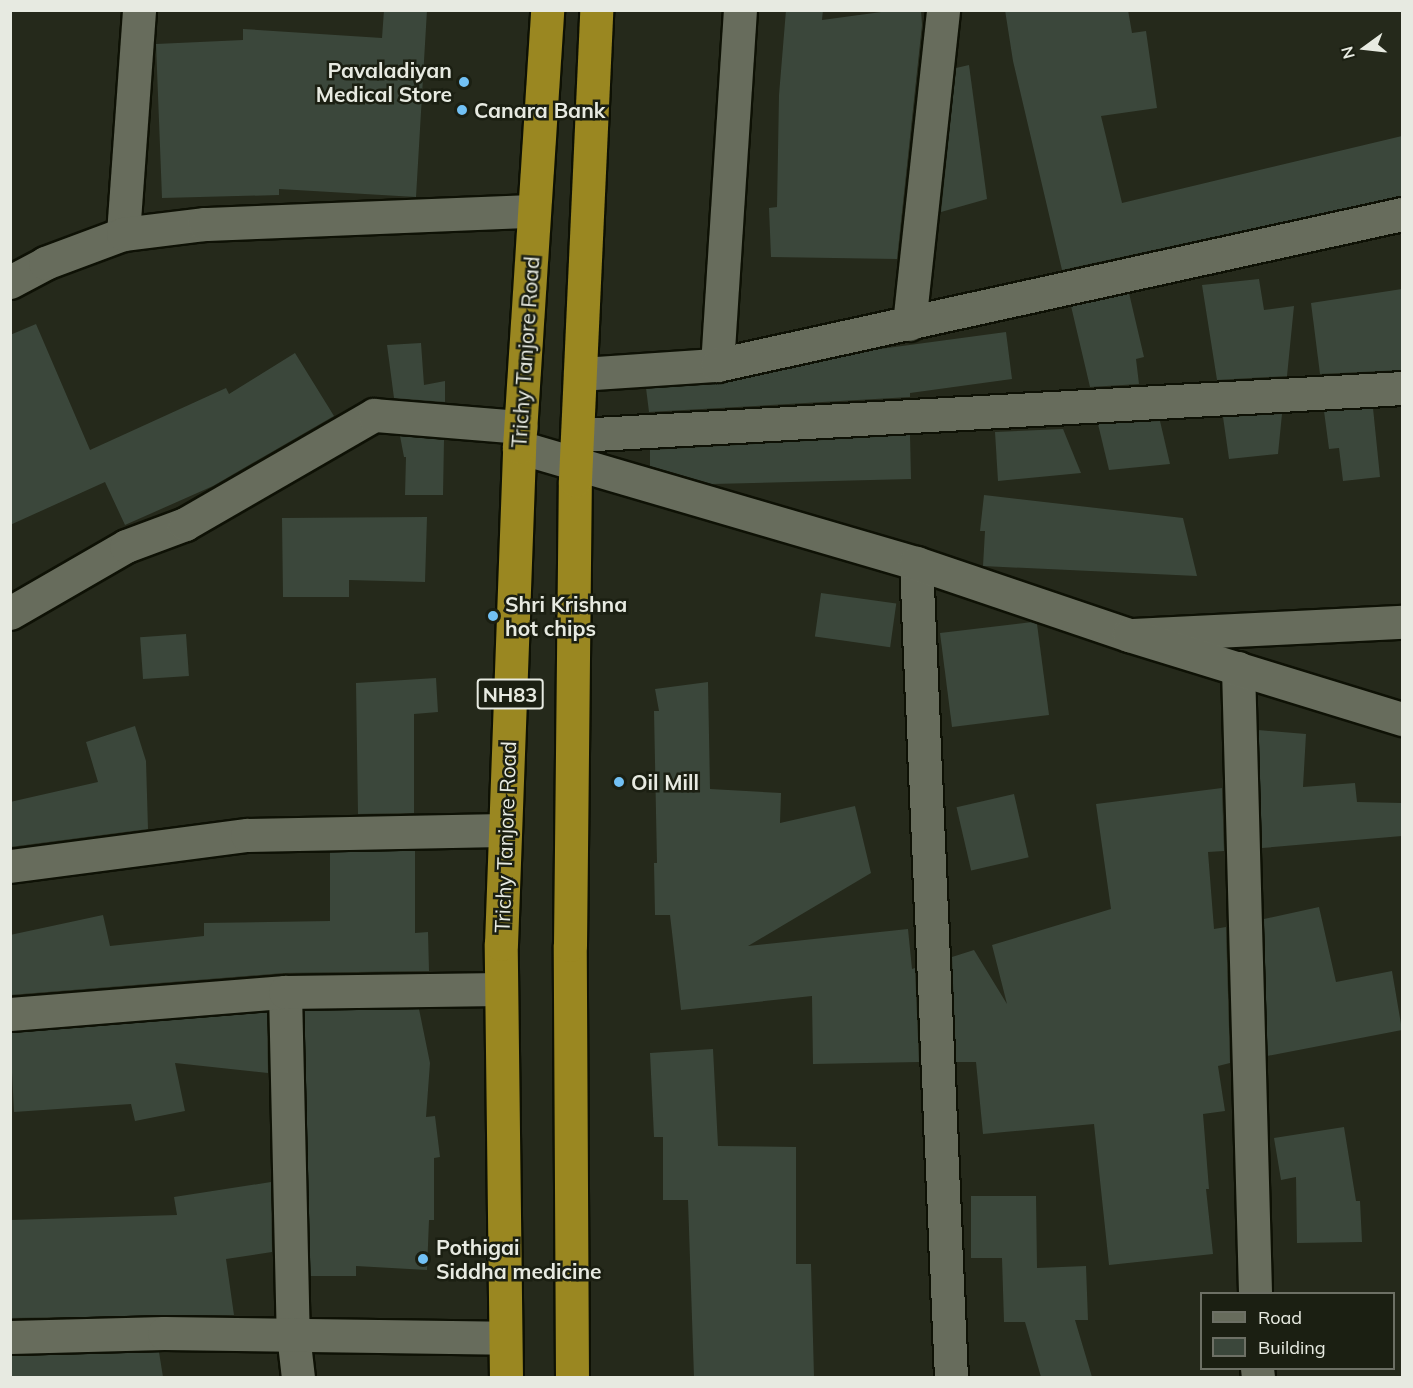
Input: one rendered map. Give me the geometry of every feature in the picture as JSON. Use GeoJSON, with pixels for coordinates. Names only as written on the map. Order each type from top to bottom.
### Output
{"type":"FeatureCollection","features":[{"type":"Feature","properties":{"kind":"highway","name":"Trichy Tanjore Road"},"geometry":{"type":"LineString","coordinates":[[506,1377],[501,989],[505,830],[520,437],[547,10]]}},
{"type":"Feature","properties":{"kind":"highway","name":"NH83"},"geometry":{"type":"LineString","coordinates":[[572,1377],[570,933],[577,450],[596,10]]}},
{"type":"Feature","properties":{"kind":"street"},"geometry":{"type":"LineString","coordinates":[[123,234],[139,10]]}},
{"type":"Feature","properties":{"kind":"street"},"geometry":{"type":"LineString","coordinates":[[717,365],[740,10]]}},
{"type":"Feature","properties":{"kind":"street"},"geometry":{"type":"LineString","coordinates":[[909,324],[943,10]]}},
{"type":"Feature","properties":{"kind":"street"},"geometry":{"type":"LineString","coordinates":[[10,282],[45,263],[123,234],[205,224],[534,211]]}},
{"type":"Feature","properties":{"kind":"street"},"geometry":{"type":"LineString","coordinates":[[580,374],[717,365],[1402,214]]}},
{"type":"Feature","properties":{"kind":"street"},"geometry":{"type":"LineString","coordinates":[[577,450],[1402,388]]}},
{"type":"Feature","properties":{"kind":"street"},"geometry":{"type":"LineString","coordinates":[[10,613],[126,546],[185,524],[374,415],[520,437],[577,450],[1129,635],[1402,719]]}},
{"type":"Feature","properties":{"kind":"street"},"geometry":{"type":"LineString","coordinates":[[916,563],[951,1377]]}},
{"type":"Feature","properties":{"kind":"street"},"geometry":{"type":"LineString","coordinates":[[1129,635],[1402,622]]}},
{"type":"Feature","properties":{"kind":"street"},"geometry":{"type":"LineString","coordinates":[[1238,668],[1255,1292]]}},
{"type":"Feature","properties":{"kind":"street"},"geometry":{"type":"LineString","coordinates":[[10,866],[247,835],[505,830]]}},
{"type":"Feature","properties":{"kind":"street"},"geometry":{"type":"LineString","coordinates":[[10,1014],[285,992],[501,989]]}},
{"type":"Feature","properties":{"kind":"street"},"geometry":{"type":"LineString","coordinates":[[285,992],[293,1334],[298,1377]]}},
{"type":"Feature","properties":{"kind":"street"},"geometry":{"type":"LineString","coordinates":[[10,1337],[164,1333],[504,1338]]}},
{"type":"Feature","properties":{"kind":"building"},"geometry":{"type":"Polygon","coordinates":[[[384,10],[427,10],[416,197],[279,189],[279,195],[162,198],[156,44],[243,40],[243,29],[382,38],[384,10]]]}},
{"type":"Feature","properties":{"kind":"building"},"geometry":{"type":"Polygon","coordinates":[[[786,10],[823,10],[822,20],[896,10],[921,10],[922,25],[897,259],[771,257],[769,208],[777,207],[779,95],[786,10]]]}},
{"type":"Feature","properties":{"kind":"building"},"geometry":{"type":"Polygon","coordinates":[[[1005,10],[1128,10],[1132,33],[1146,31],[1157,108],[1101,116],[1122,203],[1402,136],[1402,196],[1062,270],[1013,61],[1005,10]]]}},
{"type":"Feature","properties":{"kind":"building"},"geometry":{"type":"Polygon","coordinates":[[[969,65],[987,199],[941,212],[956,68],[969,65]]]}},
{"type":"Feature","properties":{"kind":"building"},"geometry":{"type":"Polygon","coordinates":[[[1259,279],[1264,310],[1294,306],[1287,376],[1217,380],[1202,285],[1259,279]]]}},
{"type":"Feature","properties":{"kind":"building"},"geometry":{"type":"Polygon","coordinates":[[[1402,289],[1402,370],[1320,374],[1311,303],[1402,289]]]}},
{"type":"Feature","properties":{"kind":"building"},"geometry":{"type":"Polygon","coordinates":[[[1129,293],[1144,357],[1136,359],[1139,384],[1090,387],[1071,306],[1129,293]]]}},
{"type":"Feature","properties":{"kind":"building"},"geometry":{"type":"Polygon","coordinates":[[[36,324],[90,450],[226,388],[229,394],[295,353],[334,416],[213,486],[125,525],[105,482],[10,525],[10,335],[36,324]]]}},
{"type":"Feature","properties":{"kind":"building"},"geometry":{"type":"Polygon","coordinates":[[[1006,332],[1012,379],[910,393],[910,397],[649,412],[646,388],[721,383],[865,351],[1006,332]]]}},
{"type":"Feature","properties":{"kind":"building"},"geometry":{"type":"Polygon","coordinates":[[[421,343],[424,385],[445,381],[445,402],[394,398],[387,345],[421,343]]]}},
{"type":"Feature","properties":{"kind":"building"},"geometry":{"type":"Polygon","coordinates":[[[1373,408],[1380,477],[1343,481],[1339,448],[1329,449],[1324,411],[1373,408]]]}},
{"type":"Feature","properties":{"kind":"building"},"geometry":{"type":"Polygon","coordinates":[[[1282,414],[1278,454],[1229,459],[1223,417],[1282,414]]]}},
{"type":"Feature","properties":{"kind":"building"},"geometry":{"type":"Polygon","coordinates":[[[1160,421],[1170,464],[1109,470],[1098,424],[1160,421]]]}},
{"type":"Feature","properties":{"kind":"building"},"geometry":{"type":"Polygon","coordinates":[[[1063,429],[1081,473],[998,481],[995,432],[1063,429]]]}},
{"type":"Feature","properties":{"kind":"building"},"geometry":{"type":"Polygon","coordinates":[[[910,435],[911,479],[712,484],[650,466],[650,450],[910,435]]]}},
{"type":"Feature","properties":{"kind":"building"},"geometry":{"type":"Polygon","coordinates":[[[400,436],[444,440],[443,495],[405,495],[406,457],[404,457],[400,436]]]}},
{"type":"Feature","properties":{"kind":"building"},"geometry":{"type":"Polygon","coordinates":[[[984,495],[1183,518],[1197,576],[983,566],[985,531],[980,531],[984,495]]]}},
{"type":"Feature","properties":{"kind":"building"},"geometry":{"type":"Polygon","coordinates":[[[427,517],[425,582],[349,580],[349,597],[283,597],[282,518],[427,517]]]}},
{"type":"Feature","properties":{"kind":"building"},"geometry":{"type":"Polygon","coordinates":[[[821,593],[896,604],[890,647],[815,637],[821,593]]]}},
{"type":"Feature","properties":{"kind":"building"},"geometry":{"type":"Polygon","coordinates":[[[1032,622],[1037,624],[1049,715],[952,727],[940,633],[1032,622]]]}},
{"type":"Feature","properties":{"kind":"building"},"geometry":{"type":"Polygon","coordinates":[[[186,634],[189,676],[143,679],[140,637],[186,634]]]}},
{"type":"Feature","properties":{"kind":"building"},"geometry":{"type":"Polygon","coordinates":[[[436,678],[438,712],[414,714],[414,813],[358,814],[356,683],[436,678]]]}},
{"type":"Feature","properties":{"kind":"building"},"geometry":{"type":"Polygon","coordinates":[[[708,682],[710,789],[781,793],[780,823],[855,806],[871,873],[748,946],[908,929],[912,969],[915,968],[919,1062],[813,1064],[812,996],[681,1010],[670,915],[655,915],[654,863],[657,863],[654,711],[659,711],[655,689],[708,682]]]}},
{"type":"Feature","properties":{"kind":"building"},"geometry":{"type":"Polygon","coordinates":[[[135,726],[146,761],[148,829],[10,847],[10,802],[98,782],[86,742],[135,726]]]}},
{"type":"Feature","properties":{"kind":"building"},"geometry":{"type":"Polygon","coordinates":[[[1258,730],[1306,734],[1303,787],[1355,783],[1357,802],[1402,803],[1402,836],[1262,848],[1258,730]]]}},
{"type":"Feature","properties":{"kind":"building"},"geometry":{"type":"Polygon","coordinates":[[[1222,788],[1224,851],[1208,852],[1214,929],[1226,927],[1230,1063],[1218,1066],[1225,1111],[1203,1114],[1209,1189],[1206,1189],[1213,1254],[1109,1265],[1094,1124],[983,1134],[976,1062],[956,1062],[952,957],[974,950],[1007,1004],[992,945],[1111,909],[1096,804],[1222,788]]]}},
{"type":"Feature","properties":{"kind":"building"},"geometry":{"type":"Polygon","coordinates":[[[1014,794],[1029,857],[971,871],[957,807],[1014,794]]]}},
{"type":"Feature","properties":{"kind":"building"},"geometry":{"type":"Polygon","coordinates":[[[415,850],[415,933],[428,932],[429,971],[284,973],[10,995],[10,935],[103,915],[110,946],[204,936],[204,923],[330,921],[330,852],[415,850]]]}},
{"type":"Feature","properties":{"kind":"building"},"geometry":{"type":"Polygon","coordinates":[[[1319,907],[1336,982],[1392,971],[1402,1030],[1267,1056],[1264,919],[1319,907]]]}},
{"type":"Feature","properties":{"kind":"building"},"geometry":{"type":"Polygon","coordinates":[[[419,1009],[430,1063],[426,1117],[435,1116],[440,1157],[434,1158],[434,1220],[429,1220],[427,1270],[356,1266],[356,1276],[310,1276],[304,1010],[419,1009]]]}},
{"type":"Feature","properties":{"kind":"building"},"geometry":{"type":"Polygon","coordinates":[[[267,1012],[268,1073],[175,1063],[185,1111],[135,1121],[131,1104],[14,1112],[10,1033],[267,1012]]]}},
{"type":"Feature","properties":{"kind":"building"},"geometry":{"type":"Polygon","coordinates":[[[713,1049],[718,1146],[796,1147],[796,1264],[811,1264],[814,1377],[694,1377],[688,1200],[663,1200],[663,1137],[654,1137],[650,1053],[713,1049]]]}},
{"type":"Feature","properties":{"kind":"building"},"geometry":{"type":"Polygon","coordinates":[[[1344,1127],[1356,1201],[1360,1201],[1362,1242],[1297,1243],[1296,1177],[1281,1180],[1274,1138],[1344,1127]]]}},
{"type":"Feature","properties":{"kind":"building"},"geometry":{"type":"Polygon","coordinates":[[[271,1182],[272,1252],[226,1259],[234,1315],[10,1318],[10,1220],[177,1215],[174,1197],[271,1182]]]}},
{"type":"Feature","properties":{"kind":"building"},"geometry":{"type":"Polygon","coordinates":[[[971,1196],[1036,1196],[1037,1268],[1086,1266],[1088,1320],[1075,1320],[1092,1377],[1041,1377],[1025,1322],[1004,1322],[1002,1258],[971,1258],[971,1196]]]}},
{"type":"Feature","properties":{"kind":"building"},"geometry":{"type":"Polygon","coordinates":[[[159,1352],[163,1377],[10,1377],[10,1356],[159,1352]]]}},
{"type":"Feature","properties":{"kind":"place","name":"Pavaladiyan Medical Store"},"geometry":{"type":"Point","coordinates":[464,82]}},
{"type":"Feature","properties":{"kind":"place","name":"Canara Bank"},"geometry":{"type":"Point","coordinates":[462,110]}},
{"type":"Feature","properties":{"kind":"place","name":"Shri Krishna hot chips"},"geometry":{"type":"Point","coordinates":[493,616]}},
{"type":"Feature","properties":{"kind":"place","name":"Oil Mill"},"geometry":{"type":"Point","coordinates":[619,782]}},
{"type":"Feature","properties":{"kind":"place","name":"Pothigai Siddha medicine"},"geometry":{"type":"Point","coordinates":[423,1259]}}]}
